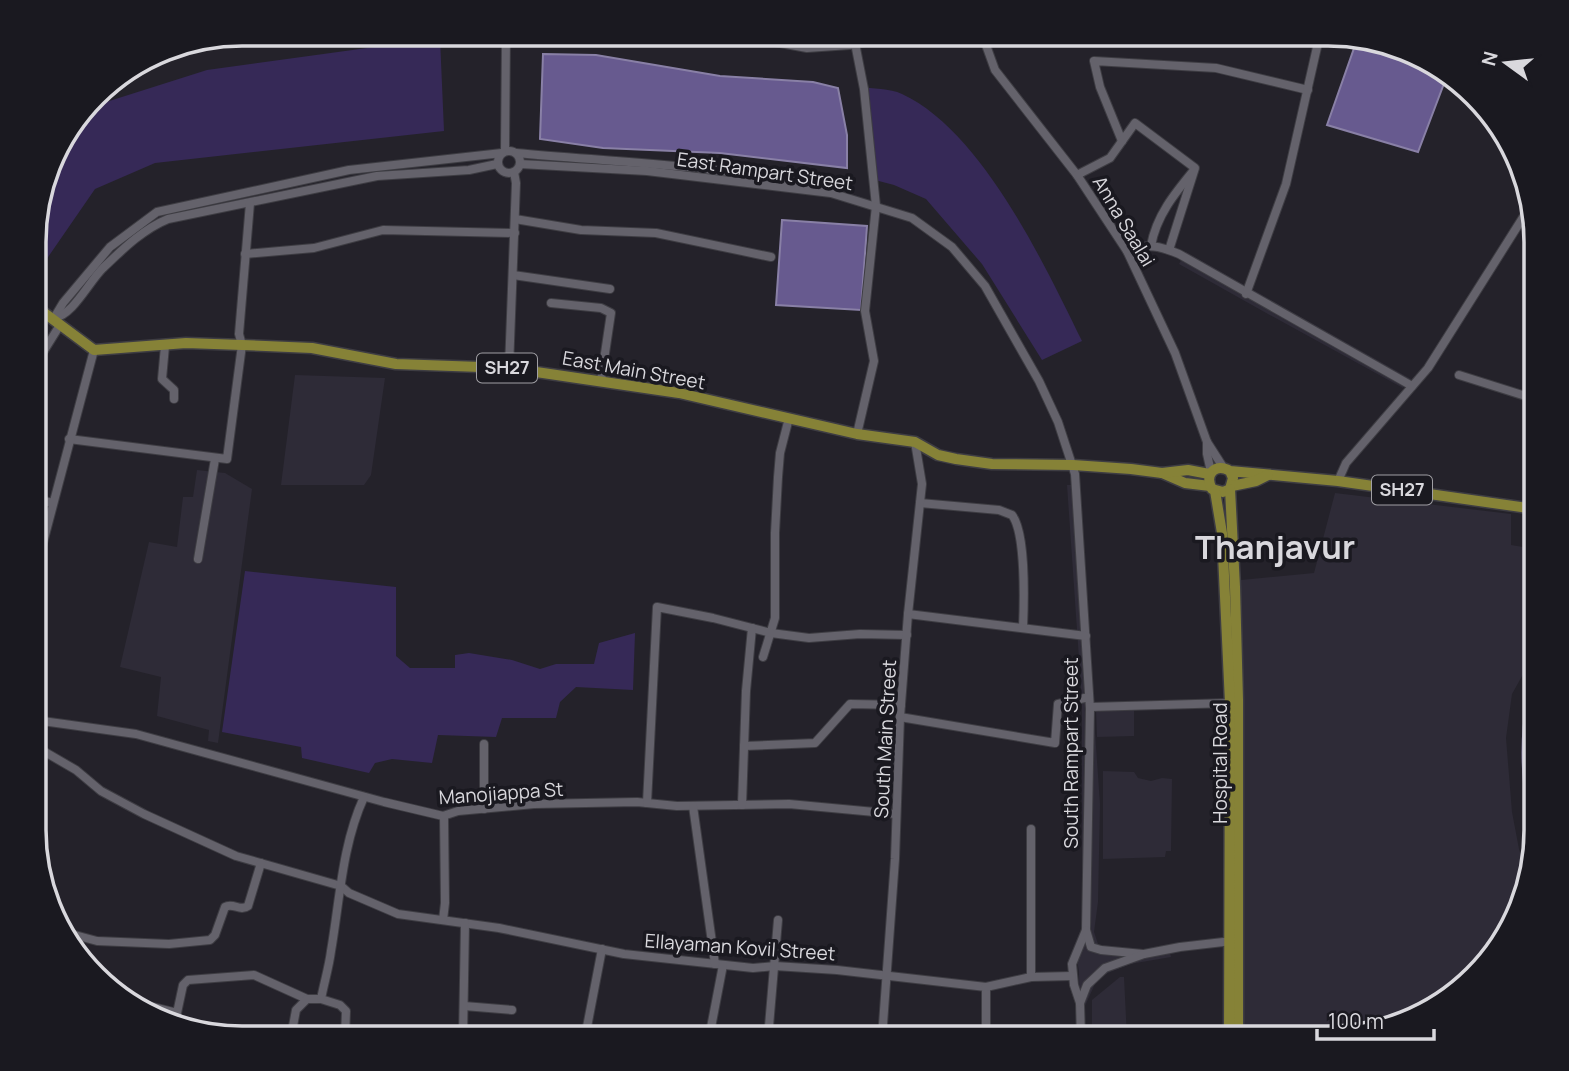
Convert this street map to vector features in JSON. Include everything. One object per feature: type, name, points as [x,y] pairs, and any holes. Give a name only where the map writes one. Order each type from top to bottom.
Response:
[{"type":"main road","points":[[46,314],[94,350]]},
{"type":"main road","name":"East Main Street","points":[[94,350],[186,343],[312,348],[396,364],[509,368],[678,393],[857,434],[915,442]]},
{"type":"main road","name":"SH27","points":[[915,442],[937,455],[992,464],[1073,465],[1162,473],[1185,483],[1211,481]]},
{"type":"main road","points":[[1226,469],[1211,481],[1223,492],[1231,487]]},
{"type":"main road","name":"SH27","points":[[1226,469],[1338,481],[1523,507]]},
{"type":"main road","name":"Hospital Road","points":[[1226,469],[1233,478],[1231,487],[1238,687],[1234,941],[1230,1026]]},
{"type":"main road","name":"SH27","points":[[1231,487],[1268,475]]},
{"type":"main road","name":"Hospital Road","points":[[1211,481],[1222,533],[1230,703],[1238,1026]]},
{"type":"street","points":[[57,322],[102,269],[157,223],[377,176],[469,170],[497,163],[503,152],[506,46]]},
{"type":"street","points":[[795,46],[837,46]]},
{"type":"street","points":[[856,46],[864,89],[876,206],[864,311],[874,361],[857,434]]},
{"type":"street","name":"Anna Saalai","points":[[986,46],[995,70],[1077,175],[1127,251],[1175,353],[1207,442],[1226,469]]},
{"type":"street","points":[[1247,294],[1286,184],[1317,46]]},
{"type":"street","points":[[1122,141],[1100,87],[1094,61],[1216,68],[1308,90]]},
{"type":"street","points":[[1077,175],[1110,158],[1135,123],[1195,169]]},
{"type":"street","points":[[46,344],[63,303],[110,247],[157,212],[349,170],[503,152],[753,176],[805,185],[831,193]]},
{"type":"street","points":[[509,368],[515,233],[514,172],[520,164],[516,153]]},
{"type":"street","points":[[497,163],[503,172],[514,172]]},
{"type":"street","name":"East Rampart Street","points":[[520,164],[647,171],[831,193],[912,218],[952,247],[985,286],[1039,382],[1058,422],[1073,465]]},
{"type":"street","points":[[1151,246],[1153,233],[1168,202],[1195,169]]},
{"type":"street","points":[[1169,250],[1195,169]]},
{"type":"street","points":[[69,439],[227,459],[242,345],[239,334],[250,203]]},
{"type":"street","points":[[515,219],[580,230],[656,233],[771,257]]},
{"type":"street","points":[[1338,481],[1346,463],[1428,368],[1522,219]]},
{"type":"street","points":[[246,254],[314,248],[383,230],[515,233]]},
{"type":"street","points":[[1127,251],[1140,246],[1169,250],[1412,386]]},
{"type":"street","points":[[513,275],[610,289]]},
{"type":"street","points":[[551,303],[601,308],[611,313],[601,380]]},
{"type":"street","points":[[165,346],[162,379],[174,390],[174,399]]},
{"type":"street","points":[[46,528],[94,350]]},
{"type":"street","points":[[1459,375],[1523,395]]},
{"type":"street","points":[[763,657],[775,618],[778,477],[780,453],[789,418]]},
{"type":"street","name":"South Main Street","points":[[883,1026],[906,635],[922,484],[915,442]]},
{"type":"street","name":"Anna Saalai","points":[[1207,442],[1211,481]]},
{"type":"street","points":[[198,559],[215,458]]},
{"type":"street","name":"South Rampart Street","points":[[1073,465],[1089,702],[1086,930],[1072,964],[1072,976],[1080,1003],[1081,1026]]},
{"type":"street","points":[[46,502],[52,503]]},
{"type":"street","points":[[920,503],[999,510],[1016,519],[1024,578],[1023,628]]},
{"type":"street","points":[[647,803],[657,607],[771,633],[808,638],[860,634],[906,635]]},
{"type":"street","points":[[908,614],[1086,636]]},
{"type":"street","points":[[742,805],[752,628]]},
{"type":"street","points":[[901,717],[1055,743],[1058,704],[1230,703]]},
{"type":"street","points":[[744,746],[815,743],[850,704],[901,705]]},
{"type":"street","name":"Manojiappa St","points":[[46,722],[136,734],[364,797],[444,816],[458,811],[534,804],[647,803],[693,806],[789,804],[896,814]]},
{"type":"street","points":[[484,744],[484,809]]},
{"type":"street","name":"Ellayaman Kovil Street","points":[[46,753],[76,770],[101,791],[144,814],[236,856],[336,885],[398,914],[466,923],[602,949],[753,968],[775,967],[888,975],[986,986],[1031,977],[1072,976]]},
{"type":"street","points":[[321,999],[331,954],[336,885],[364,797]]},
{"type":"street","points":[[693,806],[719,964],[711,1025]]},
{"type":"street","points":[[444,816],[446,920]]},
{"type":"street","points":[[1031,829],[1031,977]]},
{"type":"street","points":[[78,936],[97,941],[169,944],[210,940],[215,935],[225,908],[232,905],[242,908],[248,906],[261,863]]},
{"type":"street","points":[[769,1025],[778,920]]},
{"type":"street","points":[[463,1025],[466,923]]},
{"type":"street","points":[[1086,930],[1091,947],[1144,954]]},
{"type":"street","points":[[1080,1003],[1087,985],[1105,968],[1144,954],[1234,941]]},
{"type":"street","points":[[587,1025],[602,949]]},
{"type":"street","points":[[169,1011],[177,1013],[183,985],[188,980],[254,975],[307,999],[321,999],[340,1005],[346,1011],[345,1025]]},
{"type":"street","points":[[986,986],[986,1026]]},
{"type":"street","points":[[293,1025],[296,1010],[307,999]]},
{"type":"street","points":[[464,1006],[512,1010]]},
{"type":"shaded area","points":[[382,46],[440,46],[444,131],[155,163],[95,189],[46,260],[47,216],[56,178],[72,143],[94,112],[103,103],[207,70]]},
{"type":"shaded area","points":[[1354,48],[1391,56],[1426,72],[1444,84],[1418,152],[1327,125]]},
{"type":"shaded area","points":[[543,54],[596,55],[720,76],[813,82],[838,88],[847,135],[847,168],[720,153],[603,148],[540,139]]},
{"type":"shaded area","points":[[860,87],[902,94],[931,112],[959,137],[1008,202],[1082,341],[1042,360],[982,264],[926,199],[875,180]]},
{"type":"shaded area","points":[[782,220],[867,226],[861,310],[776,305]]},
{"type":"shaded area","points":[[1186,252],[1411,379],[1403,388],[1179,264]]},
{"type":"shaded area","points":[[295,375],[385,378],[371,475],[364,485],[281,485]]},
{"type":"shaded area","points":[[197,470],[225,473],[252,489],[218,743],[208,741],[209,730],[157,716],[161,677],[120,667],[149,542],[177,547],[183,497],[193,497]]},
{"type":"shaded area","points":[[1067,485],[1078,485],[1100,804],[1098,902],[1094,932],[1098,944],[1106,951],[1142,952],[1169,947],[1171,957],[1130,964],[1098,977],[1085,1006],[1085,1026],[1080,1026],[1079,971],[1076,955],[1082,932],[1082,702]]},
{"type":"shaded area","points":[[1335,493],[1511,514],[1511,545],[1523,547],[1523,674],[1512,694],[1506,738],[1512,812],[1521,856],[1520,868],[1503,916],[1483,949],[1447,985],[1426,999],[1391,1015],[1353,1024],[1242,1026],[1241,580],[1314,573]]},
{"type":"shaded area","points":[[245,571],[396,587],[396,656],[410,668],[455,668],[455,655],[469,653],[512,660],[540,669],[556,664],[594,664],[599,643],[635,633],[633,690],[576,687],[560,702],[556,718],[502,718],[496,737],[438,735],[432,763],[392,759],[375,763],[369,773],[302,758],[301,747],[222,732]]},
{"type":"shaded area","points":[[1096,709],[1134,709],[1134,736],[1097,737]]},
{"type":"shaded area","points":[[1103,771],[1134,772],[1138,778],[1151,781],[1172,779],[1171,851],[1166,851],[1165,857],[1103,859]]},
{"type":"shaded area","points":[[1120,977],[1124,977],[1126,1026],[1092,1026],[1092,1000]]},
{"type":"district","name":"Thanjavur","points":[[1275,547]]}]
